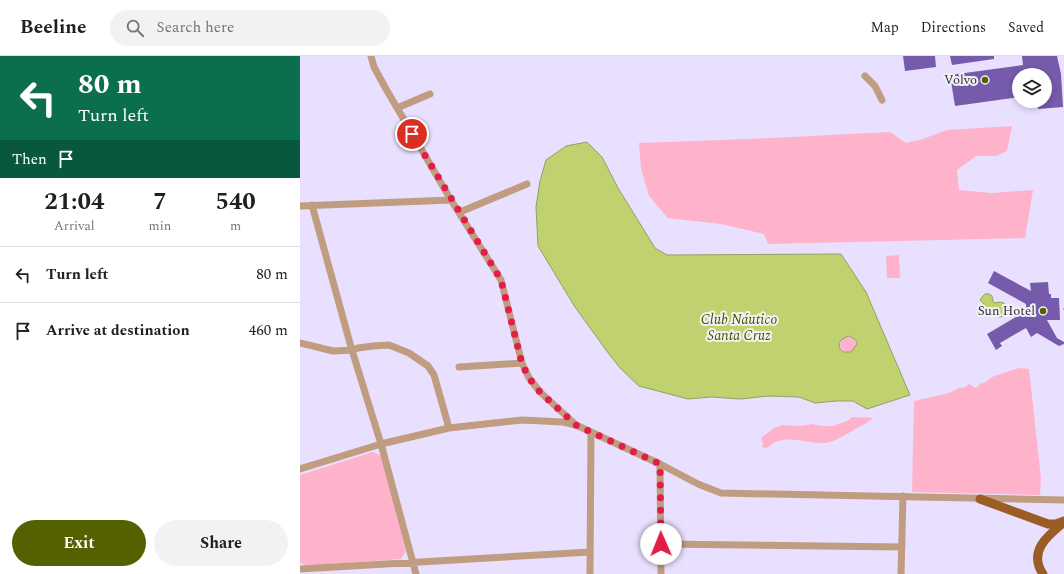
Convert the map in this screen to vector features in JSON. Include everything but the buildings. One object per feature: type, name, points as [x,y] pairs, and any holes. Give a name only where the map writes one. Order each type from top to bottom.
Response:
[{"type":"main road","points":[[980,499],[1048,524],[1064,522]]},
{"type":"main road","points":[[1043,574],[1038,564],[1039,550],[1046,538],[1064,522]]},
{"type":"main road","points":[[1050,574],[1044,560],[1045,551],[1051,539],[1064,529]]},
{"type":"street","points":[[371,56],[374,67],[397,108],[451,200],[460,212],[501,280],[522,364],[529,378],[540,392],[576,425]]},
{"type":"street","points":[[865,76],[874,86],[882,100]]},
{"type":"street","points":[[397,108],[430,94]]},
{"type":"street","points":[[460,212],[527,184]]},
{"type":"street","points":[[300,206],[451,200]]},
{"type":"street","points":[[312,205],[381,444],[416,574]]},
{"type":"street","points":[[300,343],[333,351],[389,345],[409,353],[428,366],[434,375],[439,388],[449,428]]},
{"type":"street","points":[[459,367],[522,364]]},
{"type":"street","points":[[300,469],[381,444],[449,428],[522,420],[563,422],[576,425],[660,464],[698,484],[721,493],[1064,500]]},
{"type":"street","points":[[590,574],[591,432]]},
{"type":"street","points":[[660,464],[661,574]]},
{"type":"street","points":[[901,574],[904,496]]},
{"type":"street","points":[[661,544],[902,547]]},
{"type":"street","points":[[300,570],[590,552]]},
{"type":"path","points":[[1059,309],[1064,309]]},
{"type":"shaded area","points":[[1012,126],[1007,151],[996,156],[976,156],[957,170],[959,190],[992,193],[1033,190],[1025,238],[768,244],[764,234],[721,224],[668,218],[649,196],[641,168],[639,143],[890,132],[906,143],[923,139],[947,130]]},
{"type":"shaded area","points":[[899,255],[900,278],[887,278],[886,256]]},
{"type":"shaded area","points":[[848,337],[854,339],[856,345],[854,351],[848,353],[842,351],[840,345],[842,339]]},
{"type":"shaded area","points":[[1019,368],[1029,369],[1041,478],[1040,495],[912,492],[914,401],[949,393],[969,384],[976,388],[992,377]]},
{"type":"shaded area","points":[[852,417],[873,418],[842,437],[828,442],[817,443],[788,440],[774,443],[767,448],[762,447],[763,444],[761,438],[774,428],[783,425],[802,426],[812,424],[833,426],[849,420]]},
{"type":"shaded area","points":[[373,452],[382,456],[406,551],[401,559],[306,566],[300,562],[300,475]]},
{"type":"water","name":"Club Náutico Santa Cruz","points":[[587,142],[602,157],[618,188],[655,248],[667,255],[841,254],[866,292],[910,395],[867,409],[853,401],[815,403],[799,397],[768,396],[741,399],[711,397],[688,399],[639,386],[620,368],[606,350],[575,307],[538,246],[536,207],[540,181],[546,160],[566,146]],"holes":[[[849,336],[855,340],[857,344],[851,352],[843,352],[840,349],[839,343],[842,339]]]},
{"type":"water","points":[[985,294],[992,296],[995,303],[1004,303],[1008,312],[1007,315],[1000,317],[995,316],[992,310],[984,309],[984,304],[980,300]]},
{"type":"place","name":"Volvo","points":[[985,80]]},
{"type":"place","name":"Sun Hotel","points":[[1043,311]]},
{"type":"route","points":[[412,134],[501,280],[522,364],[529,378],[540,392],[576,425],[660,464],[661,544]]}]
